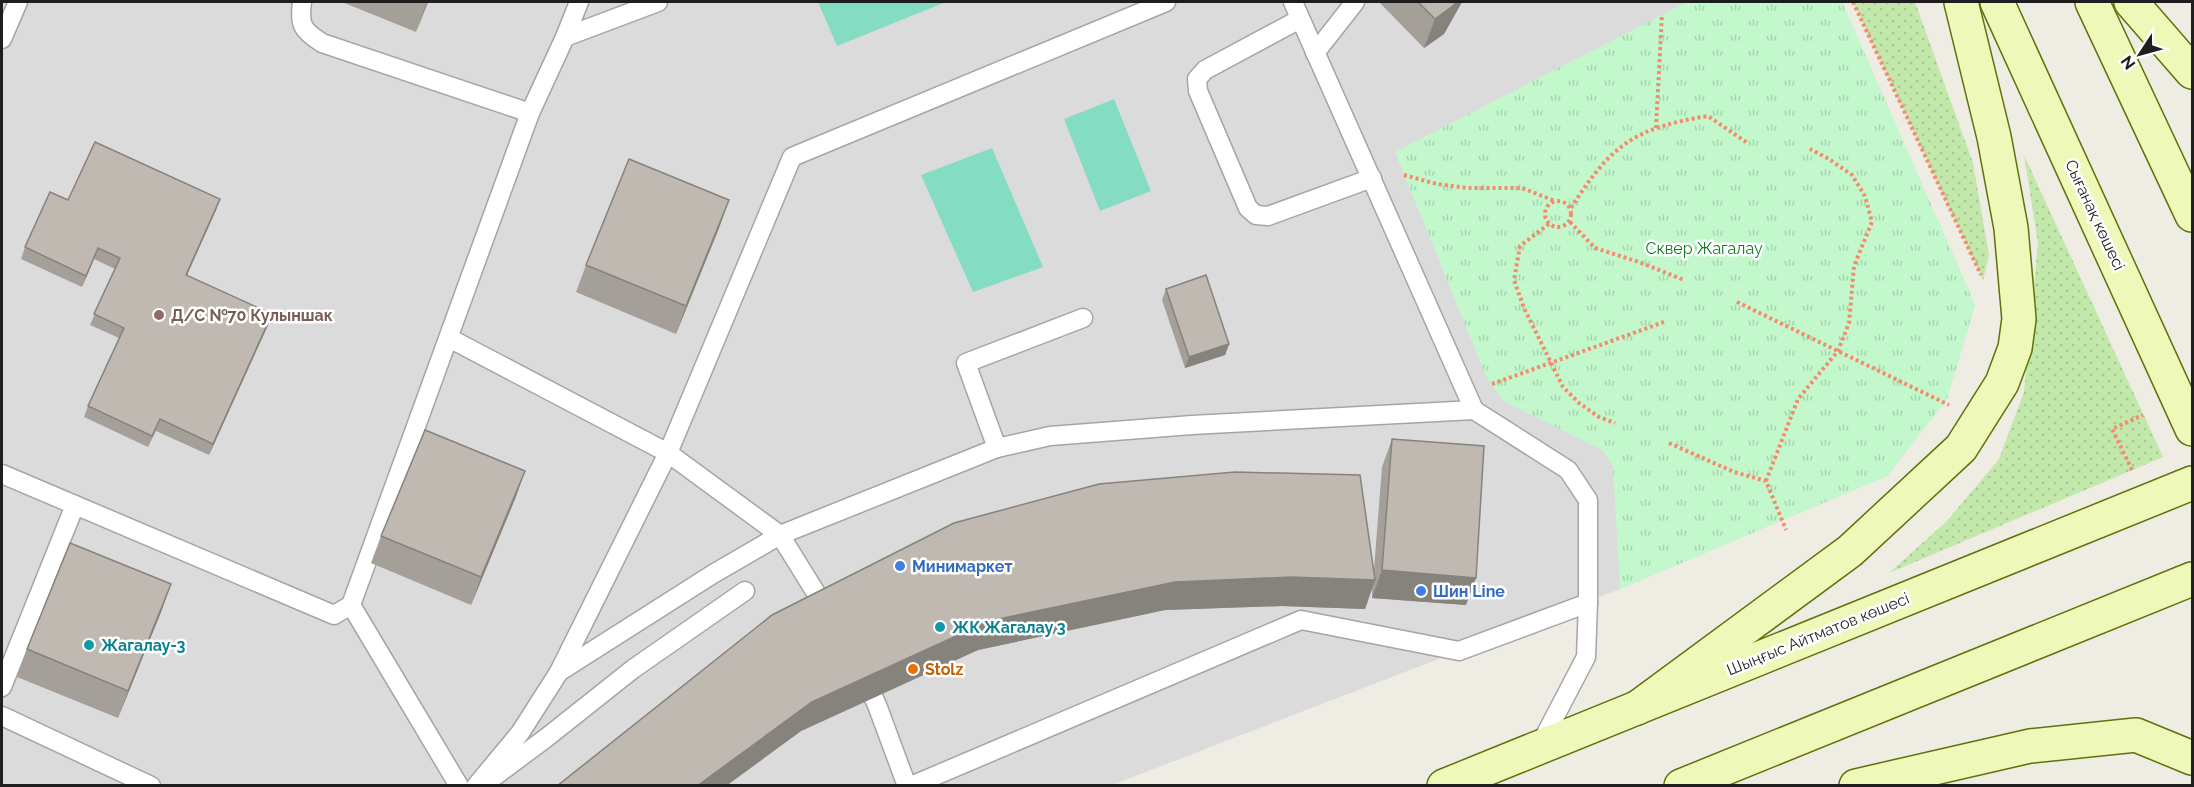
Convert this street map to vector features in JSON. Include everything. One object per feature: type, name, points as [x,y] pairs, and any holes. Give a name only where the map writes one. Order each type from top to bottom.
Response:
[{"type":"main road","points":[[1637,708],[1850,551],[1961,448],[2002,383],[2015,348],[2019,319],[2011,228],[1994,137],[1961,2]]},
{"type":"main road","name":"Сығанақ көшесі","points":[[1997,2],[2193,429]]},
{"type":"main road","points":[[2092,2],[2193,216]]},
{"type":"main road","points":[[2131,2],[2193,72]]},
{"type":"main road","name":"Шыңғыс Айтматов көшесі","points":[[1444,786],[2193,483]]},
{"type":"main road","points":[[1680,786],[2193,579]]},
{"type":"main road","points":[[1856,786],[2030,746],[2136,735],[2193,758]]},
{"type":"lane","points":[[2,39],[18,2]]},
{"type":"lane","points":[[302,2],[300,22],[305,30],[322,43],[530,113]]},
{"type":"lane","points":[[2,474],[333,615],[351,605],[530,113],[566,37],[579,2]]},
{"type":"lane","points":[[566,37],[658,2]]},
{"type":"lane","points":[[476,786],[520,733],[559,672],[668,453],[792,157],[1166,2]]},
{"type":"lane","points":[[1293,2],[1474,410],[1568,470],[1588,500],[1586,657],[1539,747]]},
{"type":"lane","points":[[1315,53],[1355,2]]},
{"type":"lane","points":[[1300,19],[1205,70],[1197,79],[1198,92],[1248,208],[1257,215],[1268,216],[1372,178]]},
{"type":"lane","points":[[997,448],[966,363],[1083,318]]},
{"type":"lane","points":[[448,338],[668,453],[780,535],[840,631]]},
{"type":"lane","points":[[559,672],[713,574],[780,535],[997,448],[1050,436],[1192,425],[1474,410]]},
{"type":"lane","points":[[2,687],[75,505]]},
{"type":"lane","points":[[482,786],[633,669],[745,591]]},
{"type":"lane","points":[[857,662],[877,705],[909,786],[1301,620],[1459,651],[1588,603]]},
{"type":"lane","points":[[351,605],[459,786]]},
{"type":"lane","points":[[2,716],[151,786]]},
{"type":"path","points":[[1853,2],[1983,280]]},
{"type":"path","points":[[1656,128],[1662,14]]},
{"type":"path","points":[[1571,208],[1591,176],[1611,155],[1635,136],[1675,121],[1708,116],[1749,144]]},
{"type":"path","points":[[1786,530],[1766,481],[1798,399],[1838,351],[1849,323],[1854,267],[1872,222],[1865,196],[1852,175],[1810,149]]},
{"type":"path","points":[[1404,175],[1437,184],[1468,188],[1522,188],[1554,201],[1567,203],[1572,215],[1570,222],[1564,227],[1556,228],[1545,218],[1545,210],[1554,201]]},
{"type":"path","points":[[1570,222],[1595,248],[1684,280]]},
{"type":"path","points":[[1549,224],[1520,246],[1514,280],[1524,308],[1563,387],[1579,403],[1599,417],[1615,423]]},
{"type":"path","points":[[1737,302],[1954,408]]},
{"type":"path","points":[[1492,384],[1664,322]]},
{"type":"path","points":[[2132,470],[2112,429],[2143,415]]},
{"type":"path","points":[[1669,443],[1734,472],[1766,481]]},
{"type":"shaded area","points":[[2,2],[1842,2],[1975,305],[1947,399],[1887,476],[1620,589],[1112,785],[2,786]]},
{"type":"green space","points":[[818,2],[946,2],[837,46]]},
{"type":"green space","name":"Сквер Жагалау","points":[[1687,2],[1842,2],[1975,305],[1947,399],[1887,476],[1620,589],[1613,466],[1602,450],[1502,400],[1486,376],[1395,152]]},
{"type":"green space","points":[[1853,2],[1915,2],[1973,163],[1989,255],[1983,280]]},
{"type":"green space","points":[[1114,99],[1151,191],[1100,211],[1064,119]]},
{"type":"green space","points":[[992,148],[1043,267],[973,292],[921,175]]},
{"type":"green space","points":[[2024,155],[2163,457],[1889,573],[1947,521],[1999,459],[2024,392],[2038,243]]},
{"type":"building","points":[[1418,2],[1456,2],[1435,19]]},
{"type":"building","points":[[95,142],[220,199],[186,275],[272,314],[213,444],[160,419],[152,436],[88,406],[124,328],[94,314],[120,258],[98,248],[86,276],[25,247],[50,192],[68,200]]},
{"type":"building","points":[[629,159],[729,200],[686,306],[586,265]]},
{"type":"building","points":[[1206,275],[1229,344],[1189,357],[1166,289]]},
{"type":"building","points":[[425,430],[525,471],[481,577],[381,536]]},
{"type":"building","points":[[1392,439],[1484,446],[1476,578],[1382,570]]},
{"type":"building","name":"ЖК Жагалау 3","points":[[1235,472],[1360,475],[1375,580],[1292,577],[1175,582],[989,621],[812,702],[697,786],[557,786],[772,615],[954,523],[1099,484]]},
{"type":"building","name":"Жагалау-3","points":[[70,543],[171,584],[128,691],[27,649]]},
{"type":"place","name":"Д/С №70 Кулыншак","points":[[159,315]]},
{"type":"place","name":"Минимаркет","points":[[900,566]]},
{"type":"place","name":"Шин Line","points":[[1421,591]]},
{"type":"place","name":"ЖК Жагалау 3","points":[[940,627]]},
{"type":"place","name":"Жагалау-3","points":[[89,645]]},
{"type":"place","name":"Stolz","points":[[913,669]]}]
